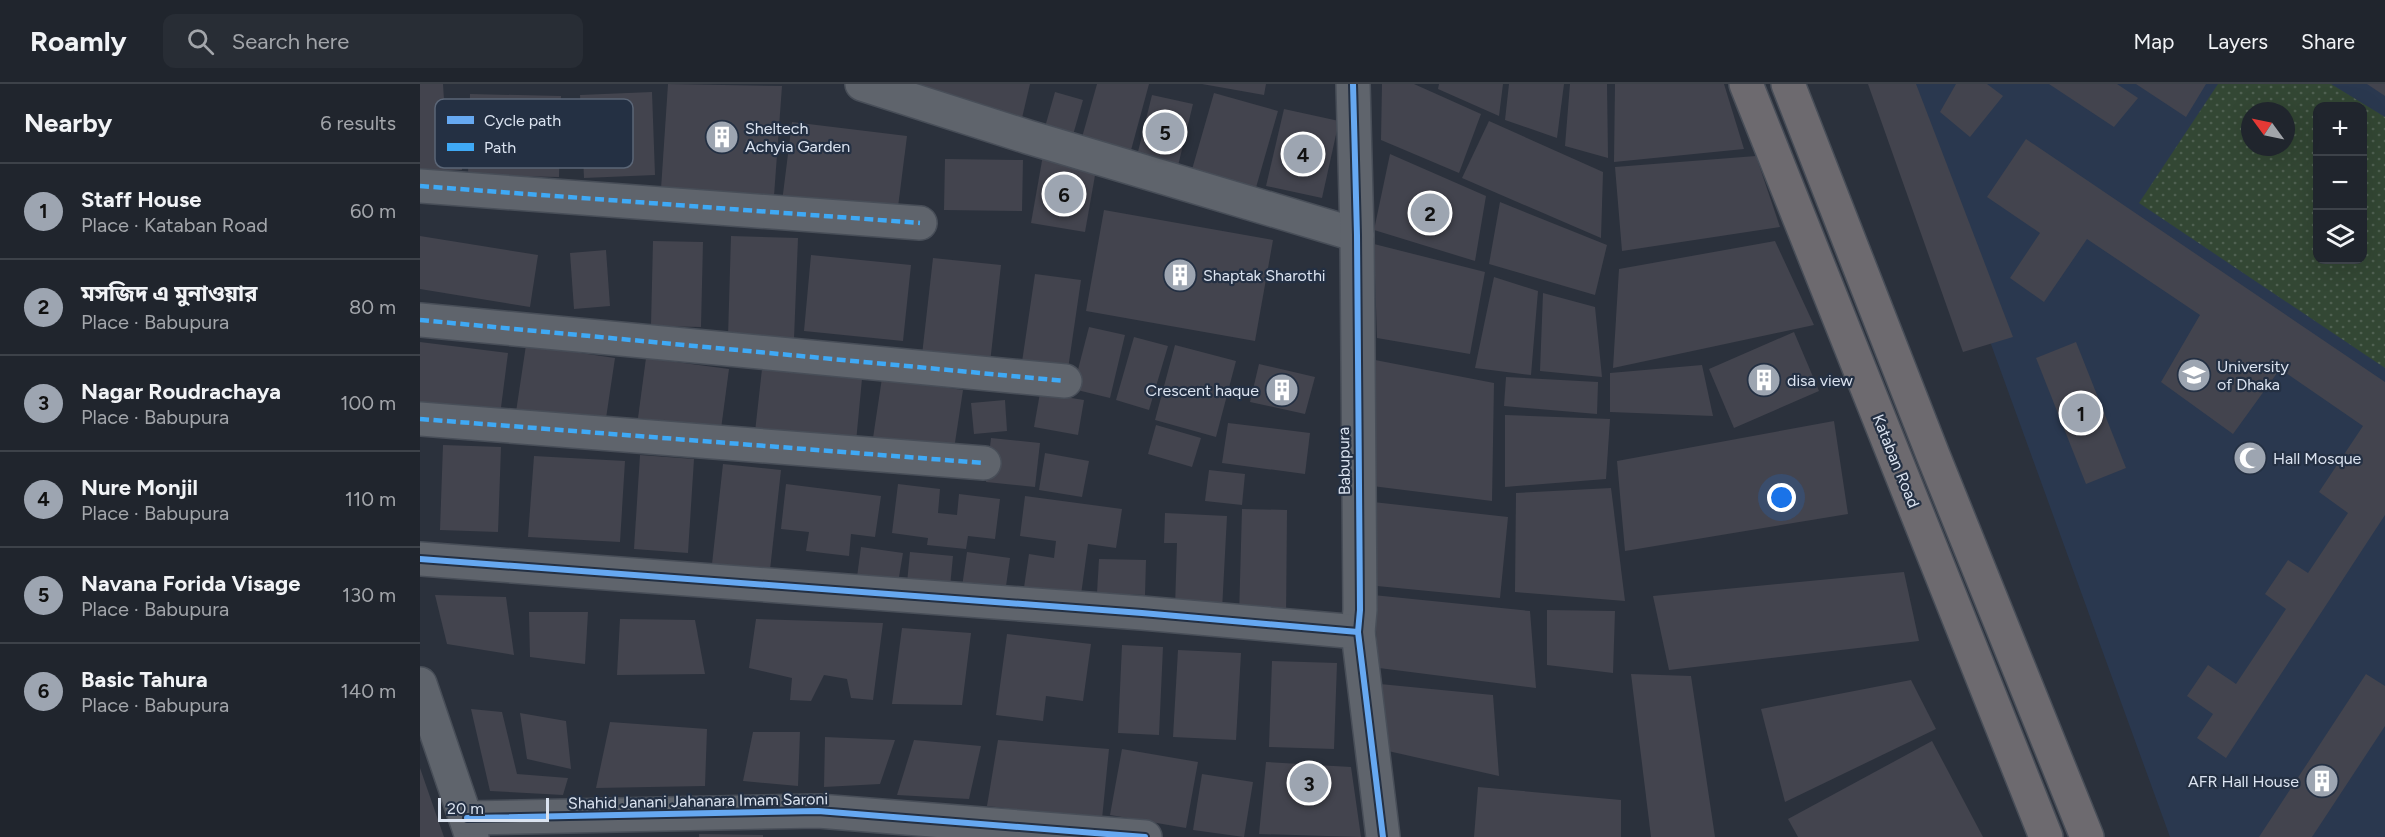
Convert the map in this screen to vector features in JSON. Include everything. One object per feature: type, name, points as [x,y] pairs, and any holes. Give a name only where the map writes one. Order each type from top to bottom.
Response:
[{"type":"main road","name":"Kataban Road","points":[[1746,84],[2045,835]]},
{"type":"main road","points":[[1788,84],[2082,827],[2045,835]]},
{"type":"street","points":[[862,84],[1357,235]]},
{"type":"street","name":"Babupura","points":[[1353,84],[1357,235],[1360,610],[1358,632],[1383,837]]},
{"type":"street","points":[[420,186],[920,223]]},
{"type":"street","points":[[420,320],[1065,381]]},
{"type":"street","points":[[420,419],[984,463]]},
{"type":"street","points":[[420,559],[1142,613],[1358,632]]},
{"type":"street","points":[[420,684],[427,731],[469,828]]},
{"type":"street","name":"Shahid Janani Jahanara Imam Saroni","points":[[469,828],[818,811],[1145,837]]},
{"type":"shaded area","name":"University of Dhaka","points":[[1894,84],[2385,84],[2385,837],[2170,837],[1943,212]]},
{"type":"green space","points":[[2218,84],[2331,84],[2360,102],[2313,102],[2313,264],[2367,264],[2367,106],[2385,117],[2385,368],[2139,203]]},
{"type":"building","points":[[420,84],[443,84],[444,99],[435,99],[435,168],[462,168],[462,170],[420,172]]},
{"type":"building","name":"Sheltech Achyia Garden","points":[[668,84],[782,86],[774,196],[661,189]]},
{"type":"building","points":[[909,84],[1030,84],[1022,118]]},
{"type":"building","points":[[1097,84],[1149,84],[1130,154],[1081,141]]},
{"type":"building","points":[[1202,84],[1266,84],[1264,95]]},
{"type":"building","points":[[1382,84],[1414,84],[1481,114],[1459,173],[1381,140]]},
{"type":"building","points":[[1439,84],[1503,84],[1499,116],[1438,89]]},
{"type":"building","points":[[1509,84],[1564,84],[1557,138],[1505,120]]},
{"type":"building","points":[[1570,84],[1607,84],[1608,158],[1565,146]]},
{"type":"building","points":[[1615,84],[1724,84],[1744,149],[1614,162]]},
{"type":"building","points":[[1868,84],[1916,84],[2013,337],[1963,352]]},
{"type":"building","points":[[1956,84],[1987,84],[2003,96],[1970,137],[1940,112]]},
{"type":"building","points":[[2049,84],[2117,84],[2138,98],[2114,127]]},
{"type":"building","points":[[2136,84],[2206,84],[2186,117]]},
{"type":"building","points":[[2367,84],[2385,84],[2385,96]]},
{"type":"building","points":[[652,92],[655,175],[584,178],[584,168],[633,168],[633,99],[580,99],[580,95]]},
{"type":"building","points":[[1055,92],[1083,100],[1073,135],[1045,127]]},
{"type":"building","points":[[1214,93],[1278,111],[1255,191],[1191,173]]},
{"type":"building","points":[[470,94],[561,96],[561,99],[470,99]]},
{"type":"building","points":[[1152,95],[1193,104],[1177,170],[1136,160]]},
{"type":"building","points":[[1284,109],[1339,121],[1322,198],[1266,186]]},
{"type":"building","points":[[1489,121],[1603,172],[1601,238],[1462,178]]},
{"type":"building","points":[[792,122],[907,136],[897,215],[782,202]]},
{"type":"building","points":[[2026,139],[2385,382],[2385,515],[2226,758],[2197,738],[2213,714],[2187,696],[2208,665],[2236,684],[2286,609],[2265,594],[2288,560],[2308,573],[2348,513],[2319,492],[2363,426],[2280,369],[2233,434],[2161,382],[2200,315],[2087,239],[2044,302],[2010,278],[2040,233],[1987,197]]},
{"type":"building","points":[[1390,154],[1486,196],[1475,261],[1374,230]]},
{"type":"building","points":[[1043,155],[1097,164],[1085,232],[1031,223]]},
{"type":"building","points":[[1756,156],[1780,227],[1622,251],[1615,167]]},
{"type":"building","points":[[945,159],[1023,160],[1022,211],[944,210]]},
{"type":"building","points":[[468,168],[559,168],[559,177],[468,175]]},
{"type":"building","points":[[1500,202],[1607,245],[1595,295],[1489,264]]},
{"type":"building","name":"Shaptak Sharothi","points":[[1104,210],[1273,240],[1255,341],[1086,311]]},
{"type":"building","points":[[420,236],[538,255],[530,307],[420,289]]},
{"type":"building","points":[[731,236],[798,238],[794,339],[728,337]]},
{"type":"building","points":[[653,241],[703,242],[701,327],[651,326]]},
{"type":"building","points":[[1775,241],[1814,325],[1613,368],[1619,269]]},
{"type":"building","points":[[1374,244],[1485,272],[1470,354],[1377,338]]},
{"type":"building","points":[[606,250],[610,306],[574,309],[570,253]]},
{"type":"building","points":[[811,255],[911,265],[903,341],[804,331]]},
{"type":"building","points":[[933,258],[1001,265],[990,363],[922,355]]},
{"type":"building","points":[[1035,274],[1081,280],[1068,369],[1022,362]]},
{"type":"building","points":[[1494,277],[1538,291],[1531,375],[1475,368]]},
{"type":"building","points":[[1543,293],[1595,307],[1602,377],[1540,371]]},
{"type":"building","points":[[1089,327],[1125,335],[1110,398],[1073,389]]},
{"type":"building","name":"disa view","points":[[1794,332],[1819,391],[1734,428],[1709,369]]},
{"type":"building","points":[[1134,337],[1168,346],[1149,410],[1116,400]]},
{"type":"building","points":[[420,342],[508,353],[499,423],[420,413]]},
{"type":"building","points":[[2076,342],[2126,468],[2086,484],[2036,358]]},
{"type":"building","points":[[526,345],[615,358],[605,425],[516,412]]},
{"type":"building","points":[[1175,345],[1236,361],[1216,437],[1155,420]]},
{"type":"building","points":[[646,358],[729,369],[721,429],[638,418]]},
{"type":"building","points":[[1375,360],[1494,383],[1492,501],[1372,486]]},
{"type":"building","name":"Crescent haque","points":[[1259,364],[1315,377],[1305,414],[1250,402]]},
{"type":"building","points":[[1702,365],[1713,416],[1610,412],[1610,373]]},
{"type":"building","points":[[762,369],[862,379],[856,442],[755,432]]},
{"type":"building","points":[[1506,377],[1598,382],[1597,414],[1504,406]]},
{"type":"building","points":[[882,378],[963,390],[954,449],[873,438]]},
{"type":"building","points":[[1040,393],[1084,400],[1078,435],[1034,427]]},
{"type":"building","points":[[1005,400],[1007,431],[974,434],[971,403]]},
{"type":"building","points":[[1505,415],[1610,419],[1606,479],[1505,487]]},
{"type":"building","points":[[1834,421],[1848,514],[1625,551],[1617,461]]},
{"type":"building","points":[[1228,423],[1310,433],[1305,474],[1222,463]]},
{"type":"building","points":[[1156,425],[1201,438],[1192,467],[1148,454]]},
{"type":"building","points":[[991,438],[1040,443],[1035,487],[986,482]]},
{"type":"building","points":[[443,445],[501,447],[498,532],[440,530]]},
{"type":"building","points":[[1045,453],[1089,461],[1082,497],[1039,490]]},
{"type":"building","points":[[640,455],[694,459],[688,553],[634,549]]},
{"type":"building","points":[[534,456],[625,461],[620,542],[528,537]]},
{"type":"building","points":[[723,464],[781,470],[770,570],[712,564]]},
{"type":"building","points":[[1209,470],[1245,474],[1242,505],[1205,501]]},
{"type":"building","points":[[786,484],[881,496],[875,537],[851,534],[849,556],[806,551],[809,532],[781,529]]},
{"type":"building","points":[[898,484],[940,489],[938,513],[957,515],[959,494],[1000,499],[995,539],[968,536],[966,549],[927,545],[928,538],[892,533]]},
{"type":"building","points":[[1611,488],[1625,601],[1515,592],[1516,493]]},
{"type":"building","points":[[1025,496],[1122,509],[1116,548],[1088,544],[1080,602],[1023,594],[1029,554],[1054,558],[1056,541],[1020,536]]},
{"type":"building","points":[[1373,502],[1508,517],[1500,598],[1377,586]]},
{"type":"building","points":[[1242,509],[1287,510],[1286,620],[1239,617]]},
{"type":"building","points":[[1165,513],[1227,516],[1222,610],[1175,608],[1177,543],[1164,543]]},
{"type":"building","points":[[861,547],[903,553],[898,583],[857,577]]},
{"type":"building","points":[[910,552],[953,556],[950,587],[907,583]]},
{"type":"building","points":[[967,552],[1010,558],[1005,593],[962,587]]},
{"type":"building","points":[[1099,559],[1146,560],[1145,595],[1097,593]]},
{"type":"building","points":[[1904,572],[1919,641],[1669,670],[1653,596]]},
{"type":"building","points":[[435,595],[506,597],[514,655],[447,644]]},
{"type":"building","points":[[1373,595],[1530,611],[1536,688],[1379,668]]},
{"type":"building","points":[[1547,610],[1615,611],[1613,673],[1547,665]]},
{"type":"building","points":[[529,612],[588,612],[585,664],[530,657]]},
{"type":"building","points":[[620,619],[695,620],[705,674],[617,675]]},
{"type":"building","points":[[756,619],[883,623],[873,700],[851,698],[847,679],[824,675],[811,701],[790,700],[792,678],[749,668]]},
{"type":"building","points":[[902,628],[971,633],[962,705],[892,704]]},
{"type":"building","points":[[1007,634],[1091,644],[1083,701],[1046,696],[1043,721],[996,715]]},
{"type":"building","points":[[1122,645],[1163,647],[1159,735],[1118,733]]},
{"type":"building","points":[[1178,650],[1241,653],[1236,740],[1173,737]]},
{"type":"building","points":[[1272,661],[1337,663],[1334,749],[1269,747]]},
{"type":"building","points":[[1631,674],[1691,676],[1715,837],[1651,837]]},
{"type":"building","name":"AFR Hall House","points":[[2366,674],[2385,686],[2385,726],[2312,837],[2259,837]]},
{"type":"building","points":[[1911,680],[1936,729],[1785,802],[1761,709]]},
{"type":"building","points":[[1380,684],[1493,695],[1499,776],[1388,751]]},
{"type":"building","points":[[471,709],[502,712],[517,774],[568,778],[563,795],[490,791]]},
{"type":"building","points":[[520,713],[566,721],[571,769],[527,759]]},
{"type":"building","points":[[610,722],[707,729],[705,786],[596,788]]},
{"type":"building","points":[[753,732],[800,732],[798,786],[743,781]]},
{"type":"building","points":[[825,737],[895,740],[880,784],[824,787]]},
{"type":"building","points":[[914,740],[981,746],[969,799],[897,795]]},
{"type":"building","points":[[998,740],[1109,749],[1102,819],[987,806]]},
{"type":"building","points":[[1932,741],[1983,837],[1798,837],[1788,819]]},
{"type":"building","points":[[1122,749],[1198,762],[1186,828],[1110,815]]},
{"type":"building","points":[[1266,762],[1351,767],[1361,837],[1259,834]]},
{"type":"building","points":[[420,768],[444,837],[420,837]]},
{"type":"building","points":[[1202,774],[1253,782],[1244,837],[1193,830]]},
{"type":"building","points":[[1478,787],[1621,800],[1621,837],[1474,837]]},
{"type":"building","points":[[699,834],[763,835],[763,837],[699,837]]},
{"type":"marked path","points":[[420,186],[920,223]]},
{"type":"marked path","points":[[420,320],[1065,381]]},
{"type":"marked path","points":[[420,419],[984,463]]},
{"type":"cycle path","points":[[1353,84],[1357,235],[1360,610],[1358,632],[1383,837]]},
{"type":"cycle path","points":[[420,559],[1142,613],[1358,632]]},
{"type":"cycle path","points":[[467,818],[818,811],[1145,837]]},
{"type":"place","name":"Navana Forida Visage","points":[[1165,132]]},
{"type":"place","name":"Sheltech Achyia Garden","points":[[722,137]]},
{"type":"place","name":"Nure Monjil","points":[[1303,154]]},
{"type":"place","name":"Basic Tahura","points":[[1064,194]]},
{"type":"place","name":"মসজিদ এ মুনাওয়ার","points":[[1430,213]]},
{"type":"place","name":"Shaptak Sharothi","points":[[1180,275]]},
{"type":"place","name":"University of Dhaka","points":[[2194,375]]},
{"type":"place","name":"disa view","points":[[1764,380]]},
{"type":"place","name":"Crescent haque","points":[[1282,390]]},
{"type":"place","name":"Staff House","points":[[2081,413]]},
{"type":"place","name":"Hall Mosque","points":[[2250,458]]},
{"type":"place","name":"AFR Hall House","points":[[2322,781]]},
{"type":"place","name":"Nagar Roudrachaya","points":[[1309,783]]}]
